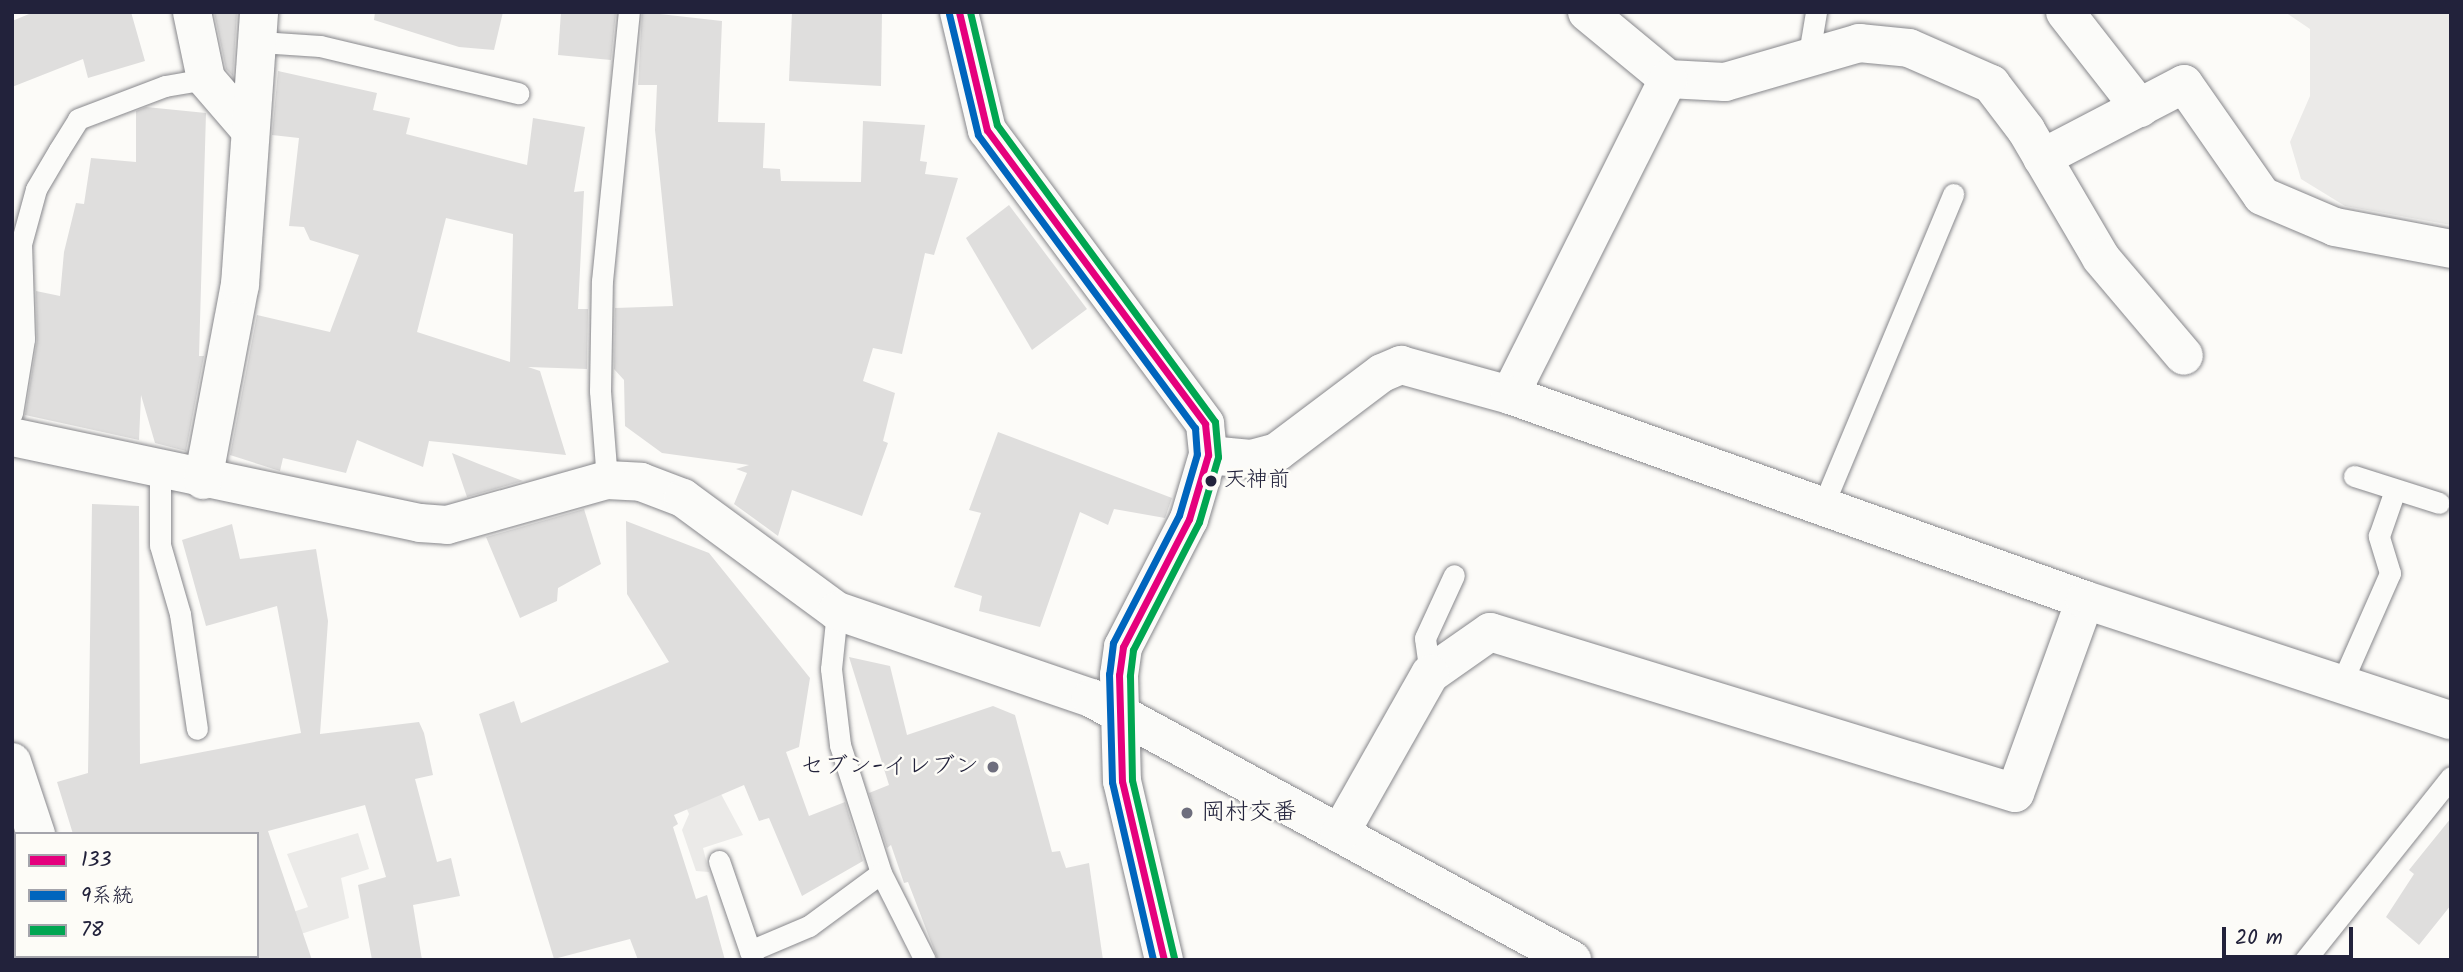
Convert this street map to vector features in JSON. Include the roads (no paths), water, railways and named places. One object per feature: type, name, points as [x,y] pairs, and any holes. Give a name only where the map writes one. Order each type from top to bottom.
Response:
[{"type":"street","points":[[192,12],[206,79],[250,130]]},
{"type":"street","points":[[959,12],[986,130],[1205,424],[1208,455],[1189,519],[1124,647],[1120,713],[1122,781],[1164,960]]},
{"type":"street","points":[[1587,12],[1668,79],[1725,82],[1859,43],[1909,48],[1954,63],[1991,84],[2042,158],[2101,258],[2184,356]]},
{"type":"street","points":[[2065,12],[2140,108]]},
{"type":"street","points":[[203,480],[240,285],[260,27]]},
{"type":"street","points":[[1510,395],[1668,79]]},
{"type":"street","points":[[2042,158],[2184,84],[2262,196],[2334,227],[2451,249]]},
{"type":"street","points":[[1208,455],[1251,459],[1277,452],[1382,373],[1401,365],[1510,395],[1824,503],[2085,600],[2342,682],[2451,720]]},
{"type":"street","points":[[12,437],[203,480],[447,525],[607,480],[641,482],[683,498],[837,611],[1091,698],[1572,960]]},
{"type":"street","points":[[1340,833],[1430,674],[1490,632],[2015,793],[2085,600]]},
{"type":"street","points":[[13,770],[35,832]]},
{"type":"lane","points":[[607,480],[600,391],[602,281],[629,12]]},
{"type":"lane","points":[[1808,60],[1816,12]]},
{"type":"lane","points":[[260,27],[320,46],[518,93]]},
{"type":"lane","points":[[12,413],[24,339],[21,244],[36,190],[59,150],[78,119],[165,86],[206,79]]},
{"type":"lane","points":[[1824,503],[1953,194]]},
{"type":"lane","points":[[160,470],[160,545],[180,614],[197,729]]},
{"type":"lane","points":[[2354,476],[2440,503]]},
{"type":"lane","points":[[2342,682],[2390,573],[2379,536],[2395,490]]},
{"type":"lane","points":[[1430,674],[1425,638],[1454,575]]},
{"type":"lane","points":[[837,611],[831,669],[840,745],[881,873],[925,960]]},
{"type":"lane","points":[[2305,960],[2451,776]]},
{"type":"lane","points":[[719,861],[752,955],[809,926],[881,873]]},
{"type":"place","name":"天神前","points":[[1211,481]]},
{"type":"place","name":"セブン-イレブン","points":[[993,767]]},
{"type":"place","name":"岡村交番","points":[[1187,813]]}]
